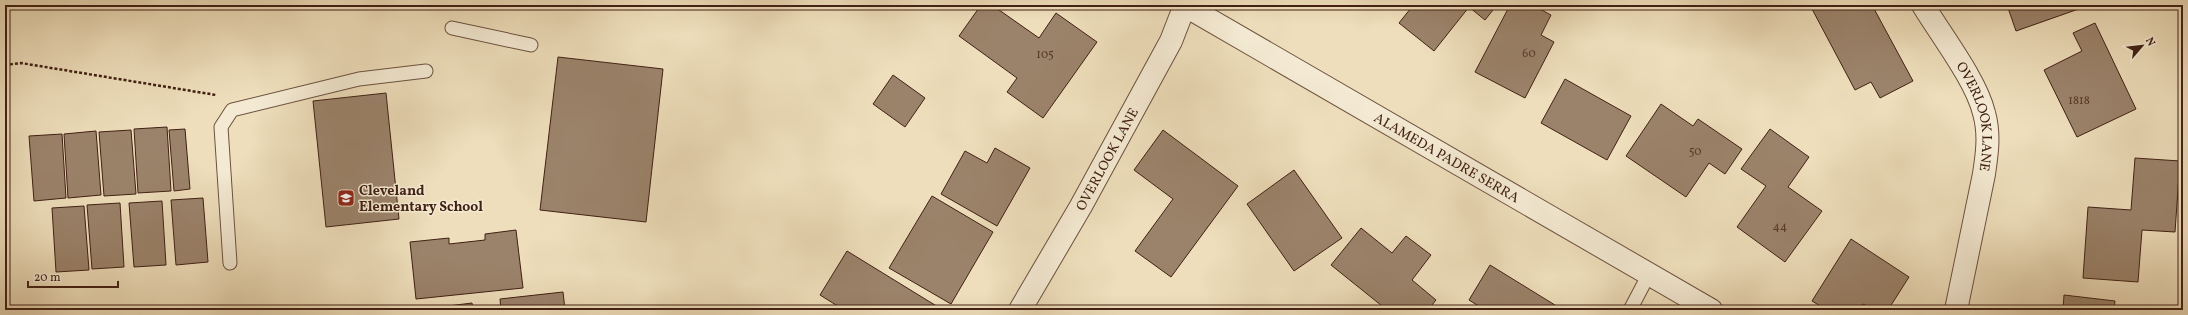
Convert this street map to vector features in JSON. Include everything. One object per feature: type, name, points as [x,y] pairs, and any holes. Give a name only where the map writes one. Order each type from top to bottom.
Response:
[{"type":"street","name":"OVERLOOK LANE","points":[[1020,310],[1084,199],[1171,41],[1185,5]]},
{"type":"street","name":"ALAMEDA PADRE SERRA","points":[[1185,5],[1711,310]]},
{"type":"street","name":"OVERLOOK LANE","points":[[1923,5],[1978,94],[1987,129],[1988,151],[1956,310]]},
{"type":"lane","points":[[452,28],[531,45]]},
{"type":"lane","points":[[230,263],[221,126],[232,110],[359,79],[426,71]]},
{"type":"lane","points":[[1630,310],[1649,274]]},
{"type":"path","points":[[5,65],[21,63],[226,97],[232,110]]},
{"type":"building","points":[[981,5],[992,5],[1039,38],[1056,13],[1097,42],[1043,118],[1007,92],[1017,78],[959,36]]},
{"type":"building","points":[[1407,5],[1497,5],[1485,20],[1469,7],[1434,51],[1399,23],[1411,8]]},
{"type":"building","points":[[1510,5],[1532,5],[1551,15],[1541,35],[1554,42],[1525,98],[1475,72]]},
{"type":"building","points":[[1820,5],[1872,5],[1913,81],[1880,98],[1871,82],[1855,90],[1812,9]]},
{"type":"building","points":[[2007,5],[2090,5],[2016,31]]},
{"type":"building","points":[[2095,23],[2136,109],[2077,137],[2044,70],[2082,51],[2073,33]]},
{"type":"building","points":[[558,57],[663,69],[646,222],[540,210]]},
{"type":"building","points":[[893,75],[925,98],[905,127],[873,104]]},
{"type":"building","points":[[1565,79],[1631,116],[1607,160],[1541,123]]},
{"type":"building","points":[[386,93],[399,219],[326,227],[313,101]]},
{"type":"building","points":[[1661,104],[1693,126],[1698,119],[1742,149],[1725,174],[1709,163],[1686,197],[1626,156]]},
{"type":"building","points":[[167,127],[171,191],[138,193],[134,129]]},
{"type":"building","points":[[185,129],[190,189],[174,191],[169,130]]},
{"type":"building","points":[[1770,129],[1809,157],[1788,187],[1822,211],[1785,262],[1737,227],[1766,186],[1741,169]]},
{"type":"building","points":[[131,130],[136,194],[104,196],[99,132]]},
{"type":"building","points":[[1163,130],[1238,186],[1171,277],[1135,251],[1173,199],[1134,170]]},
{"type":"building","points":[[96,131],[101,195],[68,198],[64,134]]},
{"type":"building","points":[[62,134],[66,198],[34,201],[29,136]]},
{"type":"building","points":[[995,148],[1030,168],[997,226],[941,194],[965,151],[987,163]]},
{"type":"building","points":[[2135,158],[2180,161],[2175,232],[2142,230],[2138,282],[2083,278],[2088,207],[2131,210]]},
{"type":"building","points":[[1294,170],[1342,238],[1294,271],[1247,204]]},
{"type":"building","points":[[932,196],[993,232],[951,304],[889,268]]},
{"type":"building","points":[[203,198],[208,262],[176,265],[171,200]]},
{"type":"building","points":[[162,201],[166,265],[134,267],[129,203]]},
{"type":"building","points":[[120,203],[124,267],[92,269],[87,205]]},
{"type":"building","points":[[84,206],[89,270],[56,272],[52,208]]},
{"type":"building","points":[[1361,228],[1392,253],[1406,236],[1431,255],[1412,280],[1436,300],[1428,310],[1387,310],[1331,265]]},
{"type":"building","points":[[516,230],[523,288],[416,299],[410,242],[449,238],[449,244],[485,240],[485,234]]},
{"type":"building","points":[[1851,239],[1909,277],[1888,310],[1874,310],[1863,304],[1860,310],[1827,310],[1812,301]]},
{"type":"building","points":[[847,251],[943,310],[844,310],[820,295]]},
{"type":"building","points":[[1490,265],[1563,310],[1485,310],[1469,300]]},
{"type":"building","points":[[563,292],[565,310],[501,310],[500,299]]},
{"type":"building","points":[[2064,295],[2115,301],[2114,310],[2063,310]]},
{"type":"building","points":[[472,303],[473,310],[416,310]]},
{"type":"place","name":"Cleveland Elementary School","points":[[346,198]]}]
